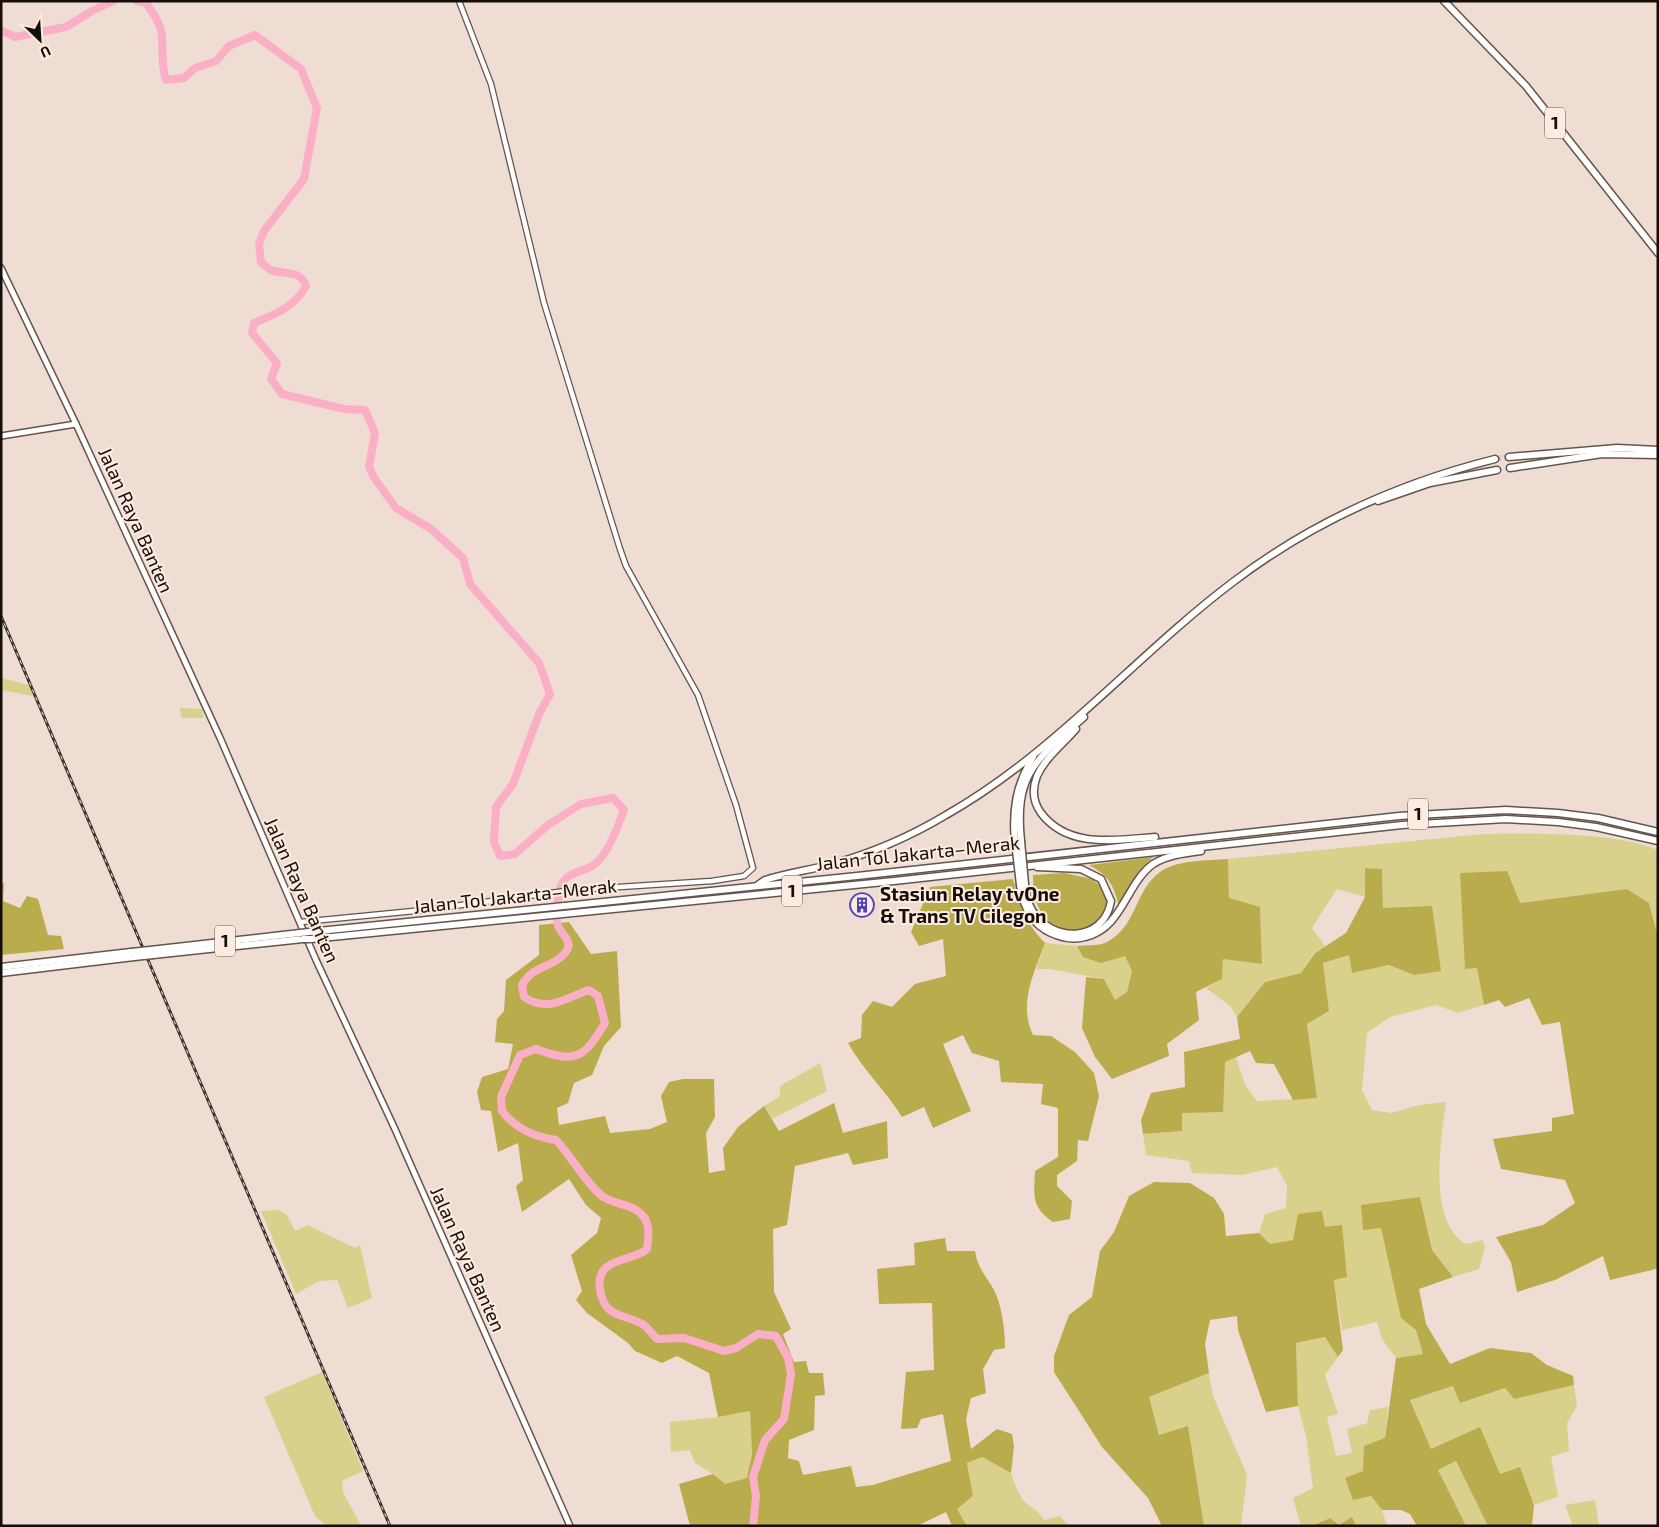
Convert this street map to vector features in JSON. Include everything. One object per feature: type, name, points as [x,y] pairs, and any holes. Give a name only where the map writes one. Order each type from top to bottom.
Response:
[{"type":"highway","name":"1","points":[[1444,1],[1526,86],[1658,253]]},
{"type":"highway","points":[[1509,457],[1617,448],[1658,450]]},
{"type":"highway","points":[[1510,468],[1602,454],[1658,455]]},
{"type":"highway","points":[[758,886],[765,880],[832,864],[908,836],[978,795],[1035,754],[1177,628],[1231,583],[1273,553],[1359,504],[1420,480],[1495,459]]},
{"type":"highway","points":[[1018,842],[1020,802],[1026,778],[1045,751],[1214,602],[1262,565],[1298,541],[1367,505],[1430,483],[1497,470]]},
{"type":"highway","points":[[1089,712],[1038,775],[1034,792],[1041,813],[1064,833],[1084,839],[1113,840],[1172,836],[1178,839]]},
{"type":"highway","points":[[1035,754],[1018,787],[1014,806],[1023,902],[1036,923],[1058,936],[1082,938],[1096,933],[1111,922],[1135,884],[1153,864],[1172,856],[1224,848],[1230,844]]},
{"type":"highway","name":"Jalan Tol Jakarta–Merak","points":[[577,908],[758,886],[1399,816],[1506,810],[1558,813],[1598,818],[1658,832]]},
{"type":"highway","name":"Jalan Tol Jakarta–Merak","points":[[1,973],[152,952],[310,935],[577,908],[884,882],[1402,825],[1506,819],[1577,824],[1658,841]]},
{"type":"highway","points":[[1007,867],[1072,867],[1087,870],[1098,875],[1105,885],[1111,901],[1110,909],[1102,924],[1093,929],[1079,934],[1062,932],[1049,926],[1036,915],[1029,904],[1022,884]]},
{"type":"highway","name":"Jalan Tol Jakarta–Merak","points":[[1,967],[133,955]]},
{"type":"main road","name":"Jalan Raya Banten","points":[[1,268],[76,424],[301,922],[316,960],[394,1127],[570,1526]]},
{"type":"main road","points":[[1,436],[76,424]]},
{"type":"street","points":[[301,922],[424,910],[569,890],[712,881],[748,874],[753,868],[753,862],[698,695],[626,566],[620,549],[544,304],[491,84],[459,1]]},
{"type":"shaded area","points":[[1,678],[29,685],[33,696],[1,690]]},
{"type":"shaded area","points":[[180,708],[202,709],[204,718],[182,718]]},
{"type":"shaded area","points":[[1483,834],[1548,834],[1617,839],[1658,850],[1658,937],[1649,903],[1627,889],[1520,903],[1465,969],[1477,968],[1484,1005],[1458,1013],[1436,1005],[1390,1017],[1367,1033],[1362,1090],[1372,1110],[1391,1113],[1419,1105],[1446,1102],[1440,1158],[1440,1179],[1441,1199],[1446,1218],[1454,1233],[1466,1244],[1482,1240],[1485,1247],[1479,1269],[1453,1277],[1432,1250],[1420,1197],[1381,1228],[1401,1317],[1416,1330],[1423,1354],[1396,1358],[1382,1339],[1377,1322],[1342,1330],[1334,1279],[1347,1276],[1324,1227],[1322,1211],[1294,1240],[1269,1244],[1259,1233],[1265,1214],[1286,1208],[1287,1186],[1277,1167],[1242,1175],[1192,1173],[1189,1161],[1146,1155],[1143,1134],[1182,1131],[1182,1113],[1225,1062],[1236,1057],[1245,1085],[1257,1101],[1317,1098],[1307,1024],[1329,1011],[1323,963],[1349,955],[1352,973],[1389,965],[1414,975],[1383,909],[1382,869],[1365,868],[1366,897],[1337,889],[1312,928],[1325,946],[1314,953],[1301,973],[1265,982],[1237,1017],[1229,1005],[1206,988],[1222,979],[1223,959],[1262,964],[1260,908],[1229,899],[1228,859]]},
{"type":"shaded area","points":[[1153,857],[1137,874],[1119,907],[1110,882],[1089,865]]},
{"type":"shaded area","points":[[1228,859],[1229,898],[1260,907],[1262,964],[1223,959],[1222,979],[1196,992],[1199,1020],[1167,1044],[1169,1056],[1112,1079],[1095,1057],[1082,1028],[1086,977],[1104,979],[1115,1000],[1127,992],[1132,971],[1125,956],[1101,963],[1083,957],[1077,946],[1097,945],[1107,942],[1117,935],[1125,927],[1145,889],[1160,872],[1175,865],[1193,861]]},
{"type":"shaded area","points":[[1365,868],[1382,869],[1383,908],[1432,906],[1441,971],[1414,975],[1389,965],[1352,973],[1349,955],[1323,963],[1329,1011],[1307,1024],[1317,1098],[1293,1100],[1274,1064],[1256,1063],[1250,1051],[1225,1062],[1223,1112],[1182,1113],[1182,1131],[1143,1134],[1141,1120],[1151,1093],[1185,1087],[1184,1052],[1240,1039],[1237,1017],[1265,982],[1301,973],[1315,953],[1346,933],[1365,897]]},
{"type":"shaded area","points":[[1507,871],[1520,903],[1627,889],[1649,903],[1658,937],[1658,1268],[1610,1280],[1603,1256],[1555,1280],[1517,1292],[1511,1262],[1496,1237],[1543,1225],[1575,1203],[1565,1180],[1501,1169],[1493,1139],[1552,1131],[1552,1118],[1574,1114],[1560,1022],[1542,1025],[1529,998],[1505,1007],[1499,1000],[1484,1005],[1477,968],[1465,969],[1460,873]]},
{"type":"shaded area","points":[[1064,873],[1092,879],[1107,892],[1108,910],[1101,918],[1083,928],[1074,930],[1064,930],[1047,920],[1040,910],[1035,897],[1033,875]]},
{"type":"shaded area","points":[[1013,879],[1024,913],[1045,943],[1032,977],[1027,1000],[1027,1012],[1033,1035],[1051,1036],[1075,1052],[1094,1073],[1099,1096],[1088,1141],[1078,1140],[1077,1161],[1057,1175],[1057,1186],[1072,1201],[1070,1219],[1053,1222],[1037,1206],[1034,1194],[1035,1171],[1058,1157],[1058,1108],[1041,1104],[1043,1084],[1001,1082],[999,1061],[972,1053],[963,1035],[943,1044],[971,1111],[933,1128],[924,1107],[902,1117],[848,1043],[861,1038],[862,1015],[873,1001],[892,1007],[915,984],[946,976],[943,939],[919,946],[911,932],[930,887]]},
{"type":"shaded area","points":[[4,883],[3,901],[20,908],[27,896],[38,899],[48,935],[61,936],[64,949],[1,955],[1,884]]},
{"type":"shaded area","points":[[569,922],[591,954],[617,951],[621,1027],[604,1046],[592,1075],[574,1083],[568,1103],[557,1108],[559,1125],[605,1116],[610,1133],[650,1129],[667,1122],[661,1096],[669,1082],[683,1079],[714,1079],[715,1117],[706,1133],[709,1173],[725,1170],[723,1148],[738,1127],[764,1106],[779,1131],[834,1103],[843,1133],[887,1121],[888,1158],[853,1165],[848,1153],[795,1166],[787,1225],[773,1229],[774,1292],[791,1329],[783,1334],[794,1362],[806,1361],[809,1373],[823,1373],[825,1395],[815,1396],[814,1430],[789,1440],[788,1458],[799,1461],[803,1475],[851,1466],[856,1487],[873,1485],[951,1461],[943,1414],[921,1419],[917,1428],[901,1429],[906,1372],[934,1370],[932,1303],[879,1304],[877,1269],[915,1265],[914,1243],[945,1238],[947,1251],[975,1251],[980,1267],[994,1290],[999,1303],[1004,1326],[1005,1348],[994,1350],[983,1369],[986,1393],[971,1398],[966,1419],[971,1449],[997,1429],[1012,1434],[1014,1446],[1011,1473],[982,1457],[967,1463],[973,1496],[957,1509],[967,1526],[952,1526],[946,1512],[917,1526],[690,1526],[679,1484],[713,1474],[725,1484],[747,1478],[752,1454],[750,1411],[718,1417],[709,1373],[677,1356],[662,1363],[635,1351],[628,1343],[587,1313],[576,1300],[582,1291],[571,1255],[597,1233],[601,1218],[586,1205],[569,1179],[522,1212],[516,1186],[523,1180],[518,1143],[498,1152],[491,1111],[481,1110],[477,1092],[482,1077],[508,1069],[513,1044],[495,1042],[497,1019],[504,1011],[506,980],[539,955],[539,925]]},
{"type":"shaded area","points":[[1045,943],[1077,946],[1083,957],[1125,956],[1132,971],[1127,992],[1115,1000],[1104,979],[1049,969],[1036,969]]},
{"type":"shaded area","points":[[820,1063],[827,1091],[772,1119],[764,1106],[780,1096],[780,1086]]},
{"type":"shaded area","points":[[1154,1182],[1190,1183],[1214,1198],[1224,1214],[1226,1236],[1259,1233],[1270,1244],[1293,1240],[1298,1214],[1322,1211],[1325,1227],[1342,1225],[1347,1277],[1334,1280],[1343,1350],[1338,1357],[1325,1337],[1296,1343],[1298,1406],[1266,1412],[1238,1330],[1237,1316],[1210,1320],[1205,1344],[1209,1373],[1149,1397],[1159,1435],[1188,1426],[1204,1526],[1162,1526],[1148,1498],[1102,1447],[1054,1372],[1054,1356],[1069,1315],[1092,1297],[1100,1251],[1114,1232],[1129,1196]]},
{"type":"shaded area","points":[[1420,1197],[1432,1250],[1453,1277],[1419,1289],[1426,1324],[1450,1364],[1490,1348],[1531,1353],[1547,1365],[1573,1376],[1574,1385],[1514,1399],[1505,1388],[1460,1403],[1453,1386],[1410,1400],[1431,1449],[1480,1427],[1500,1474],[1520,1467],[1534,1505],[1532,1525],[1488,1526],[1456,1461],[1438,1470],[1466,1526],[1417,1526],[1410,1514],[1401,1510],[1382,1510],[1371,1496],[1353,1500],[1345,1478],[1363,1471],[1364,1446],[1385,1438],[1396,1358],[1423,1354],[1416,1330],[1401,1318],[1381,1228],[1363,1230],[1361,1205]]},
{"type":"shaded area","points":[[279,1210],[287,1215],[295,1231],[308,1225],[355,1248],[360,1245],[372,1298],[348,1308],[337,1280],[319,1281],[296,1294],[261,1211]]},
{"type":"shaded area","points":[[1325,1337],[1338,1357],[1325,1375],[1338,1414],[1327,1417],[1336,1456],[1352,1453],[1347,1429],[1367,1423],[1370,1410],[1388,1407],[1385,1439],[1371,1496],[1382,1510],[1387,1526],[1356,1526],[1352,1518],[1339,1525],[1329,1518],[1311,1526],[1301,1526],[1293,1498],[1313,1488],[1306,1436],[1298,1406],[1296,1343]]},
{"type":"shaded area","points":[[322,1372],[363,1471],[342,1481],[343,1492],[361,1526],[327,1526],[315,1516],[264,1397]]},
{"type":"shaded area","points":[[1209,1373],[1213,1396],[1247,1475],[1241,1526],[1204,1526],[1188,1427],[1159,1435],[1149,1397]]},
{"type":"shaded area","points":[[1574,1385],[1577,1406],[1567,1423],[1569,1451],[1551,1457],[1558,1497],[1534,1505],[1520,1467],[1500,1474],[1431,1449],[1410,1400],[1454,1386],[1460,1403],[1505,1388],[1514,1399]]},
{"type":"shaded area","points":[[750,1411],[752,1454],[748,1478],[725,1485],[713,1474],[695,1463],[690,1450],[671,1452],[670,1422],[718,1417]]},
{"type":"shaded area","points":[[982,1457],[1011,1473],[1021,1496],[1044,1520],[1060,1516],[1069,1526],[967,1526],[957,1509],[973,1496],[967,1463]]},
{"type":"shaded area","points":[[1456,1461],[1488,1526],[1466,1526],[1438,1470]]},
{"type":"shaded area","points":[[1595,1500],[1599,1526],[1573,1526],[1565,1505]]},
{"type":"shaded area","points":[[1352,1517],[1356,1526],[1311,1526],[1330,1518],[1339,1525]]},
{"type":"waterway","points":[[1,30],[15,37],[66,27],[113,1]]},
{"type":"waterway","points":[[137,1],[146,3],[160,27],[163,69],[166,80],[184,78],[195,68],[216,61],[229,46],[255,35],[301,69],[317,108],[304,179],[264,231],[259,244],[261,262],[269,269],[297,275],[304,281],[306,286],[290,305],[254,323],[252,333],[277,363],[271,379],[282,394],[344,409],[365,410],[375,433],[369,467],[375,479],[396,508],[431,529],[463,558],[470,584],[539,663],[550,694],[539,714],[513,784],[496,807],[494,842],[500,856],[515,854],[548,825],[581,804],[613,798],[624,810],[612,839],[599,860],[590,867],[565,879],[562,883],[557,903],[557,920],[559,928],[567,940],[567,950],[559,959],[526,978],[522,985],[524,997],[541,1004],[564,1000],[589,990],[598,996],[605,1023],[591,1044],[578,1055],[570,1057],[561,1056],[536,1049],[520,1055],[501,1097],[502,1111],[513,1123],[526,1131],[540,1137],[556,1140],[595,1190],[607,1199],[634,1209],[646,1220],[648,1232],[647,1249],[637,1255],[613,1263],[603,1271],[599,1284],[602,1299],[610,1310],[644,1325],[657,1339],[684,1338],[724,1351],[736,1348],[758,1334],[776,1336],[788,1358],[791,1374],[784,1419],[765,1440],[753,1477],[756,1496],[753,1526]]},
{"type":"tunnel","points":[[1495,459],[1509,457]]},
{"type":"railway","points":[[1,616],[390,1526]]},
{"type":"place","name":"Stasiun Relay tvOne & Trans TV Cilegon","points":[[862,905]]}]
